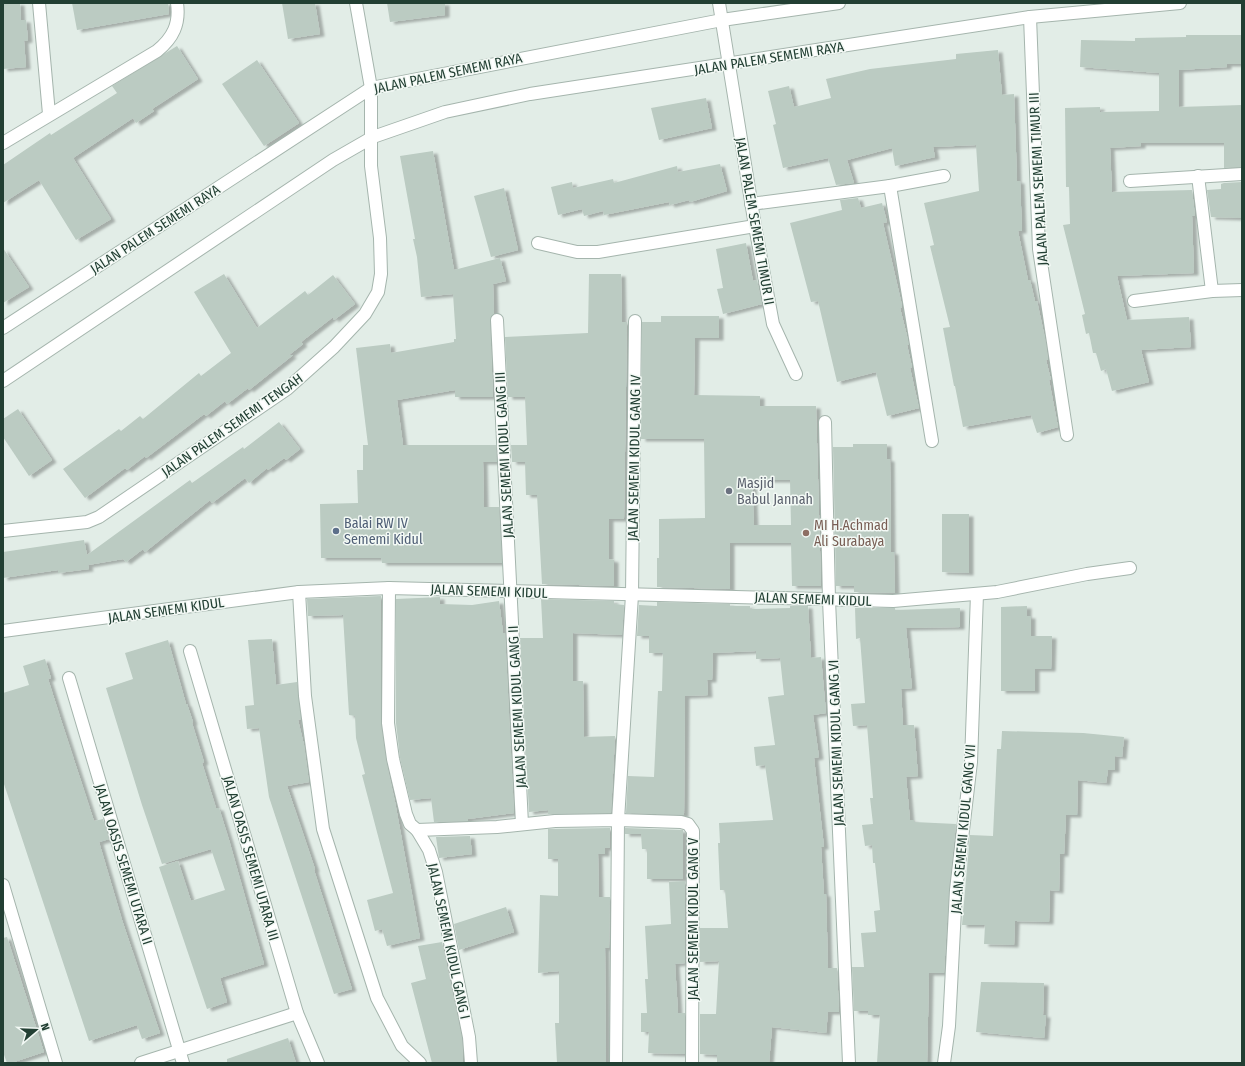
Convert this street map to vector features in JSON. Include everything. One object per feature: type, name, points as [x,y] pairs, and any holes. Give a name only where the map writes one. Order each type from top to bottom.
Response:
[{"type":"street","points":[[39,3],[49,114]]},
{"type":"street","points":[[3,143],[49,114],[157,51],[172,36],[179,16],[177,3]]},
{"type":"street","name":"JALAN PALEM SEMEMI TENGAH","points":[[3,531],[87,522],[99,517],[287,389],[334,347],[366,314],[378,292],[381,274],[380,238],[372,166],[371,88],[356,3]]},
{"type":"street","name":"JALAN PALEM SEMEMI TIMUR II","points":[[719,3],[730,64],[751,204],[773,324],[796,374]]},
{"type":"street","name":"JALAN PALEM SEMEMI RAYA","points":[[3,328],[371,88],[399,81],[722,20],[839,3]]},
{"type":"street","name":"JALAN PALEM SEMEMI RAYA","points":[[372,137],[445,112],[530,94],[1030,17],[1147,4],[1180,3]]},
{"type":"street","name":"JALAN PALEM SEMEMI TIMUR III","points":[[1030,17],[1039,249],[1067,435]]},
{"type":"street","points":[[3,381],[333,160],[372,137]]},
{"type":"street","points":[[1130,181],[1242,174]]},
{"type":"street","points":[[751,204],[890,186],[944,176]]},
{"type":"street","points":[[1198,176],[1212,291]]},
{"type":"street","points":[[890,186],[932,441]]},
{"type":"street","points":[[538,243],[577,252],[598,252],[755,226]]},
{"type":"street","points":[[1134,301],[1212,291],[1242,290]]},
{"type":"street","name":"JALAN SEMEMI KIDUL GANG III","points":[[497,320],[512,591]]},
{"type":"street","name":"JALAN SEMEMI KIDUL GANG IV","points":[[632,595],[635,321]]},
{"type":"street","name":"JALAN SEMEMI KIDUL GANG VI","points":[[825,422],[829,600],[836,726],[849,1063]]},
{"type":"street","name":"JALAN SEMEMI KIDUL","points":[[3,631],[299,592],[389,588],[893,601],[977,594],[1024,588],[1087,574],[1130,568]]},
{"type":"street","name":"JALAN SEMEMI KIDUL GANG I","points":[[389,588],[388,723],[393,759],[406,814],[410,824],[417,830],[429,850],[436,872],[469,1038],[471,1063]]},
{"type":"street","name":"JALAN SEMEMI KIDUL GANG II","points":[[512,591],[522,824]]},
{"type":"street","points":[[299,592],[305,696],[323,829],[377,998],[402,1046],[420,1063]]},
{"type":"street","name":"JALAN SEMEMI KIDUL GANG VII","points":[[944,1063],[949,1026],[956,890],[971,762],[977,594]]},
{"type":"street","points":[[616,1063],[618,820],[632,595]]},
{"type":"street","name":"JALAN OASIS SEMEMI UTARA III","points":[[190,651],[297,1013],[318,1063]]},
{"type":"street","name":"JALAN OASIS SEMEMI UTARA II","points":[[68,678],[184,1063]]},
{"type":"street","points":[[417,830],[618,820]]},
{"type":"street","name":"JALAN SEMEMI KIDUL GANG V","points":[[618,820],[681,822],[688,824],[693,831],[692,1063]]},
{"type":"street","points":[[3,885],[56,1063]]},
{"type":"street","points":[[141,1063],[297,1013]]},
{"type":"building","points":[[3,3],[20,3],[21,20],[26,20],[28,40],[24,41],[26,67],[3,69]]},
{"type":"building","points":[[72,3],[168,3],[169,14],[77,30]]},
{"type":"building","points":[[282,3],[315,3],[320,34],[288,39]]},
{"type":"building","points":[[387,3],[445,3],[445,15],[390,22]]},
{"type":"building","points":[[1186,35],[1242,35],[1242,64],[1227,64],[1227,67],[1179,70],[1179,107],[1242,105],[1242,167],[1224,168],[1224,143],[1141,143],[1141,146],[1110,148],[1112,192],[1192,190],[1195,216],[1192,216],[1194,273],[1117,276],[1127,320],[1189,317],[1191,347],[1141,350],[1149,382],[1112,391],[1106,369],[1101,371],[1096,353],[1093,353],[1089,333],[1086,334],[1082,315],[1085,314],[1063,225],[1070,224],[1069,187],[1066,187],[1065,108],[1100,107],[1100,112],[1159,111],[1159,73],[1080,67],[1081,40],[1135,41],[1135,38],[1186,37]]},
{"type":"building","points":[[177,46],[198,79],[152,109],[154,111],[136,123],[133,118],[73,158],[111,219],[76,240],[39,180],[3,203],[3,165],[50,133],[51,135],[117,93],[112,86]]},
{"type":"building","points":[[998,50],[1002,95],[1014,94],[1017,181],[1020,181],[1022,231],[1018,231],[1028,280],[1030,280],[1035,301],[1037,301],[1046,343],[1048,360],[1046,360],[1051,380],[1049,380],[1058,427],[1037,433],[1031,415],[963,427],[954,386],[943,328],[950,327],[930,246],[934,245],[924,203],[979,191],[976,145],[933,147],[935,157],[895,166],[892,148],[847,160],[854,183],[836,185],[828,158],[783,168],[773,125],[776,124],[768,91],[789,86],[794,107],[831,98],[826,79],[870,69],[956,59],[956,54]]},
{"type":"building","points":[[257,60],[299,123],[264,146],[222,84]]},
{"type":"building","points":[[706,98],[712,128],[659,140],[651,108]]},
{"type":"building","points":[[433,151],[454,270],[500,258],[506,281],[493,284],[494,313],[490,320],[493,397],[455,397],[455,390],[397,400],[403,445],[496,445],[497,462],[483,462],[484,507],[499,507],[502,563],[382,563],[381,558],[321,558],[320,504],[358,503],[357,470],[363,470],[363,445],[368,445],[356,348],[390,344],[391,353],[454,342],[454,339],[456,339],[453,294],[421,297],[417,257],[413,239],[415,239],[400,156]]},
{"type":"building","points":[[720,164],[727,191],[690,202],[689,200],[670,205],[669,202],[604,215],[603,211],[584,216],[582,209],[558,215],[551,187],[572,182],[573,188],[613,179],[614,183],[677,166],[678,172]]},
{"type":"building","points":[[1242,182],[1242,218],[1211,217],[1207,190],[1221,189],[1221,184],[1224,183]]},
{"type":"building","points":[[504,188],[518,250],[491,257],[474,196]]},
{"type":"building","points":[[858,198],[861,208],[882,203],[887,222],[883,223],[901,301],[902,307],[900,308],[909,345],[907,345],[912,367],[910,368],[919,408],[887,416],[876,372],[837,382],[818,301],[811,302],[790,223],[842,210],[840,200]]},
{"type":"building","points":[[746,243],[753,281],[757,280],[762,304],[723,314],[717,289],[723,288],[716,249]]},
{"type":"building","points":[[3,248],[29,287],[3,303]]},
{"type":"building","points":[[224,274],[257,328],[305,291],[308,295],[333,275],[355,304],[334,320],[333,317],[301,342],[303,344],[289,355],[293,355],[249,390],[248,388],[227,404],[225,401],[206,416],[204,414],[146,458],[145,456],[127,470],[125,468],[85,498],[63,469],[119,429],[121,431],[140,416],[143,419],[199,373],[201,376],[231,353],[194,292]]},
{"type":"building","points":[[589,274],[621,274],[622,322],[627,322],[624,519],[609,519],[609,559],[614,560],[614,586],[542,584],[537,495],[526,495],[525,462],[512,462],[511,445],[527,445],[525,397],[508,397],[505,337],[588,333]]},
{"type":"building","points":[[661,316],[719,316],[719,338],[695,338],[694,395],[760,396],[760,406],[816,406],[821,586],[792,586],[791,543],[730,543],[730,589],[657,587],[659,519],[705,518],[704,439],[641,439],[642,322],[661,322]],"holes":[[[752,480],[790,480],[791,525],[754,525]]]},
{"type":"building","points":[[18,409],[52,460],[29,476],[3,437],[3,419]]},
{"type":"building","points":[[279,422],[300,449],[286,460],[284,458],[268,470],[267,468],[249,483],[245,478],[212,503],[210,500],[145,552],[143,549],[126,562],[123,559],[88,565],[89,569],[58,573],[58,570],[3,578],[3,552],[84,540],[87,555],[190,480],[192,483],[243,447],[244,449]]},
{"type":"building","points":[[853,444],[887,444],[887,459],[890,459],[891,552],[894,552],[895,593],[854,592],[854,586],[836,586],[833,447],[853,447]]},
{"type":"building","points":[[942,514],[969,514],[969,573],[942,572]]},
{"type":"building","points":[[381,596],[381,724],[386,760],[420,938],[387,946],[382,929],[375,931],[367,900],[393,893],[362,775],[365,774],[356,738],[355,716],[349,715],[343,615],[308,616],[307,599]]},
{"type":"building","points":[[440,597],[440,604],[472,605],[499,601],[503,633],[505,633],[514,813],[468,819],[468,821],[434,822],[431,798],[410,800],[400,758],[396,723],[396,599]]},
{"type":"building","points":[[541,599],[614,601],[614,604],[624,605],[622,635],[573,633],[573,681],[583,681],[584,737],[615,736],[611,813],[548,814],[548,810],[529,812],[520,638],[543,638]]},
{"type":"building","points":[[657,602],[730,604],[730,606],[750,606],[750,609],[808,606],[811,658],[821,657],[826,713],[813,715],[819,757],[814,758],[824,847],[821,847],[824,894],[826,894],[828,968],[837,968],[839,1012],[828,1012],[826,1033],[772,1027],[769,1063],[717,1062],[717,1055],[700,1054],[700,1014],[716,1014],[719,961],[700,962],[700,928],[728,928],[725,890],[720,890],[718,843],[720,843],[719,823],[773,820],[765,765],[756,766],[754,747],[775,745],[768,697],[784,695],[780,658],[756,659],[756,651],[713,653],[712,680],[707,680],[708,695],[685,696],[684,815],[626,813],[628,776],[654,777],[658,691],[662,691],[663,653],[649,653],[649,636],[637,636],[639,605],[657,606]]},
{"type":"building","points":[[1027,606],[1027,616],[1031,616],[1031,636],[1052,636],[1051,669],[1035,669],[1035,691],[1001,691],[1001,607]]},
{"type":"building","points":[[855,608],[895,608],[895,610],[960,608],[960,627],[906,628],[912,688],[901,689],[903,725],[914,725],[918,776],[906,777],[910,820],[914,820],[914,822],[956,824],[949,890],[944,973],[929,973],[927,1063],[877,1063],[880,1015],[868,1015],[868,1011],[854,1011],[852,967],[864,967],[861,933],[876,932],[874,911],[880,910],[875,863],[873,863],[872,845],[865,846],[862,825],[873,824],[870,798],[873,798],[867,725],[853,726],[851,704],[865,703],[860,638],[856,639]]},
{"type":"building","points":[[272,639],[276,685],[297,682],[301,719],[298,720],[304,745],[309,782],[287,786],[315,869],[314,870],[352,989],[334,994],[269,797],[259,728],[247,729],[245,706],[254,705],[248,640]]},
{"type":"building","points":[[168,640],[186,704],[193,722],[192,723],[204,762],[202,763],[216,808],[219,808],[229,840],[264,964],[220,978],[227,1002],[207,1009],[159,867],[178,861],[191,901],[225,890],[211,849],[162,864],[106,688],[133,679],[125,653]]},
{"type":"building","points":[[45,659],[51,678],[48,679],[94,821],[103,819],[109,839],[99,842],[122,920],[160,1033],[142,1039],[137,1025],[89,1041],[3,781],[3,693],[29,685],[23,666]]},
{"type":"building","points":[[1002,731],[1083,733],[1124,737],[1122,757],[1115,756],[1115,770],[1108,770],[1106,783],[1078,780],[1077,815],[1066,815],[1064,854],[1060,854],[1059,891],[1050,890],[1049,922],[1015,921],[1014,945],[984,944],[985,925],[962,925],[970,835],[993,836],[997,749],[1001,749]]},
{"type":"building","points":[[610,828],[610,848],[605,848],[605,854],[598,854],[599,897],[610,897],[609,948],[605,948],[606,1063],[557,1063],[555,1023],[559,1023],[559,971],[538,973],[540,895],[558,896],[558,859],[548,859],[548,829]]},
{"type":"building","points":[[625,828],[683,830],[683,879],[647,879],[647,849],[642,849],[641,834],[625,834]]},
{"type":"building","points":[[470,836],[472,854],[439,858],[436,837]]},
{"type":"building","points":[[685,881],[685,963],[675,964],[678,1013],[685,1013],[685,1054],[648,1053],[649,1032],[641,1032],[641,1013],[647,1013],[645,979],[648,979],[645,926],[671,924],[669,882]]},
{"type":"building","points":[[506,907],[514,932],[459,950],[454,924]]},
{"type":"building","points":[[7,937],[44,1052],[11,1063],[7,1063],[3,1052],[3,938]]},
{"type":"building","points":[[442,942],[462,1038],[463,1063],[432,1063],[411,983],[426,979],[418,946]]},
{"type":"building","points":[[981,982],[1044,983],[1043,1015],[1046,1015],[1044,1038],[976,1032]]},
{"type":"building","points":[[288,1038],[296,1063],[227,1063],[227,1059]]},
{"type":"place","name":"Masjid Babul Jannah","points":[[729,491]]},
{"type":"place","name":"Balai RW IV Sememi Kidul","points":[[336,531]]},
{"type":"place","name":"MI H.Achmad Ali Surabaya","points":[[806,533]]}]
